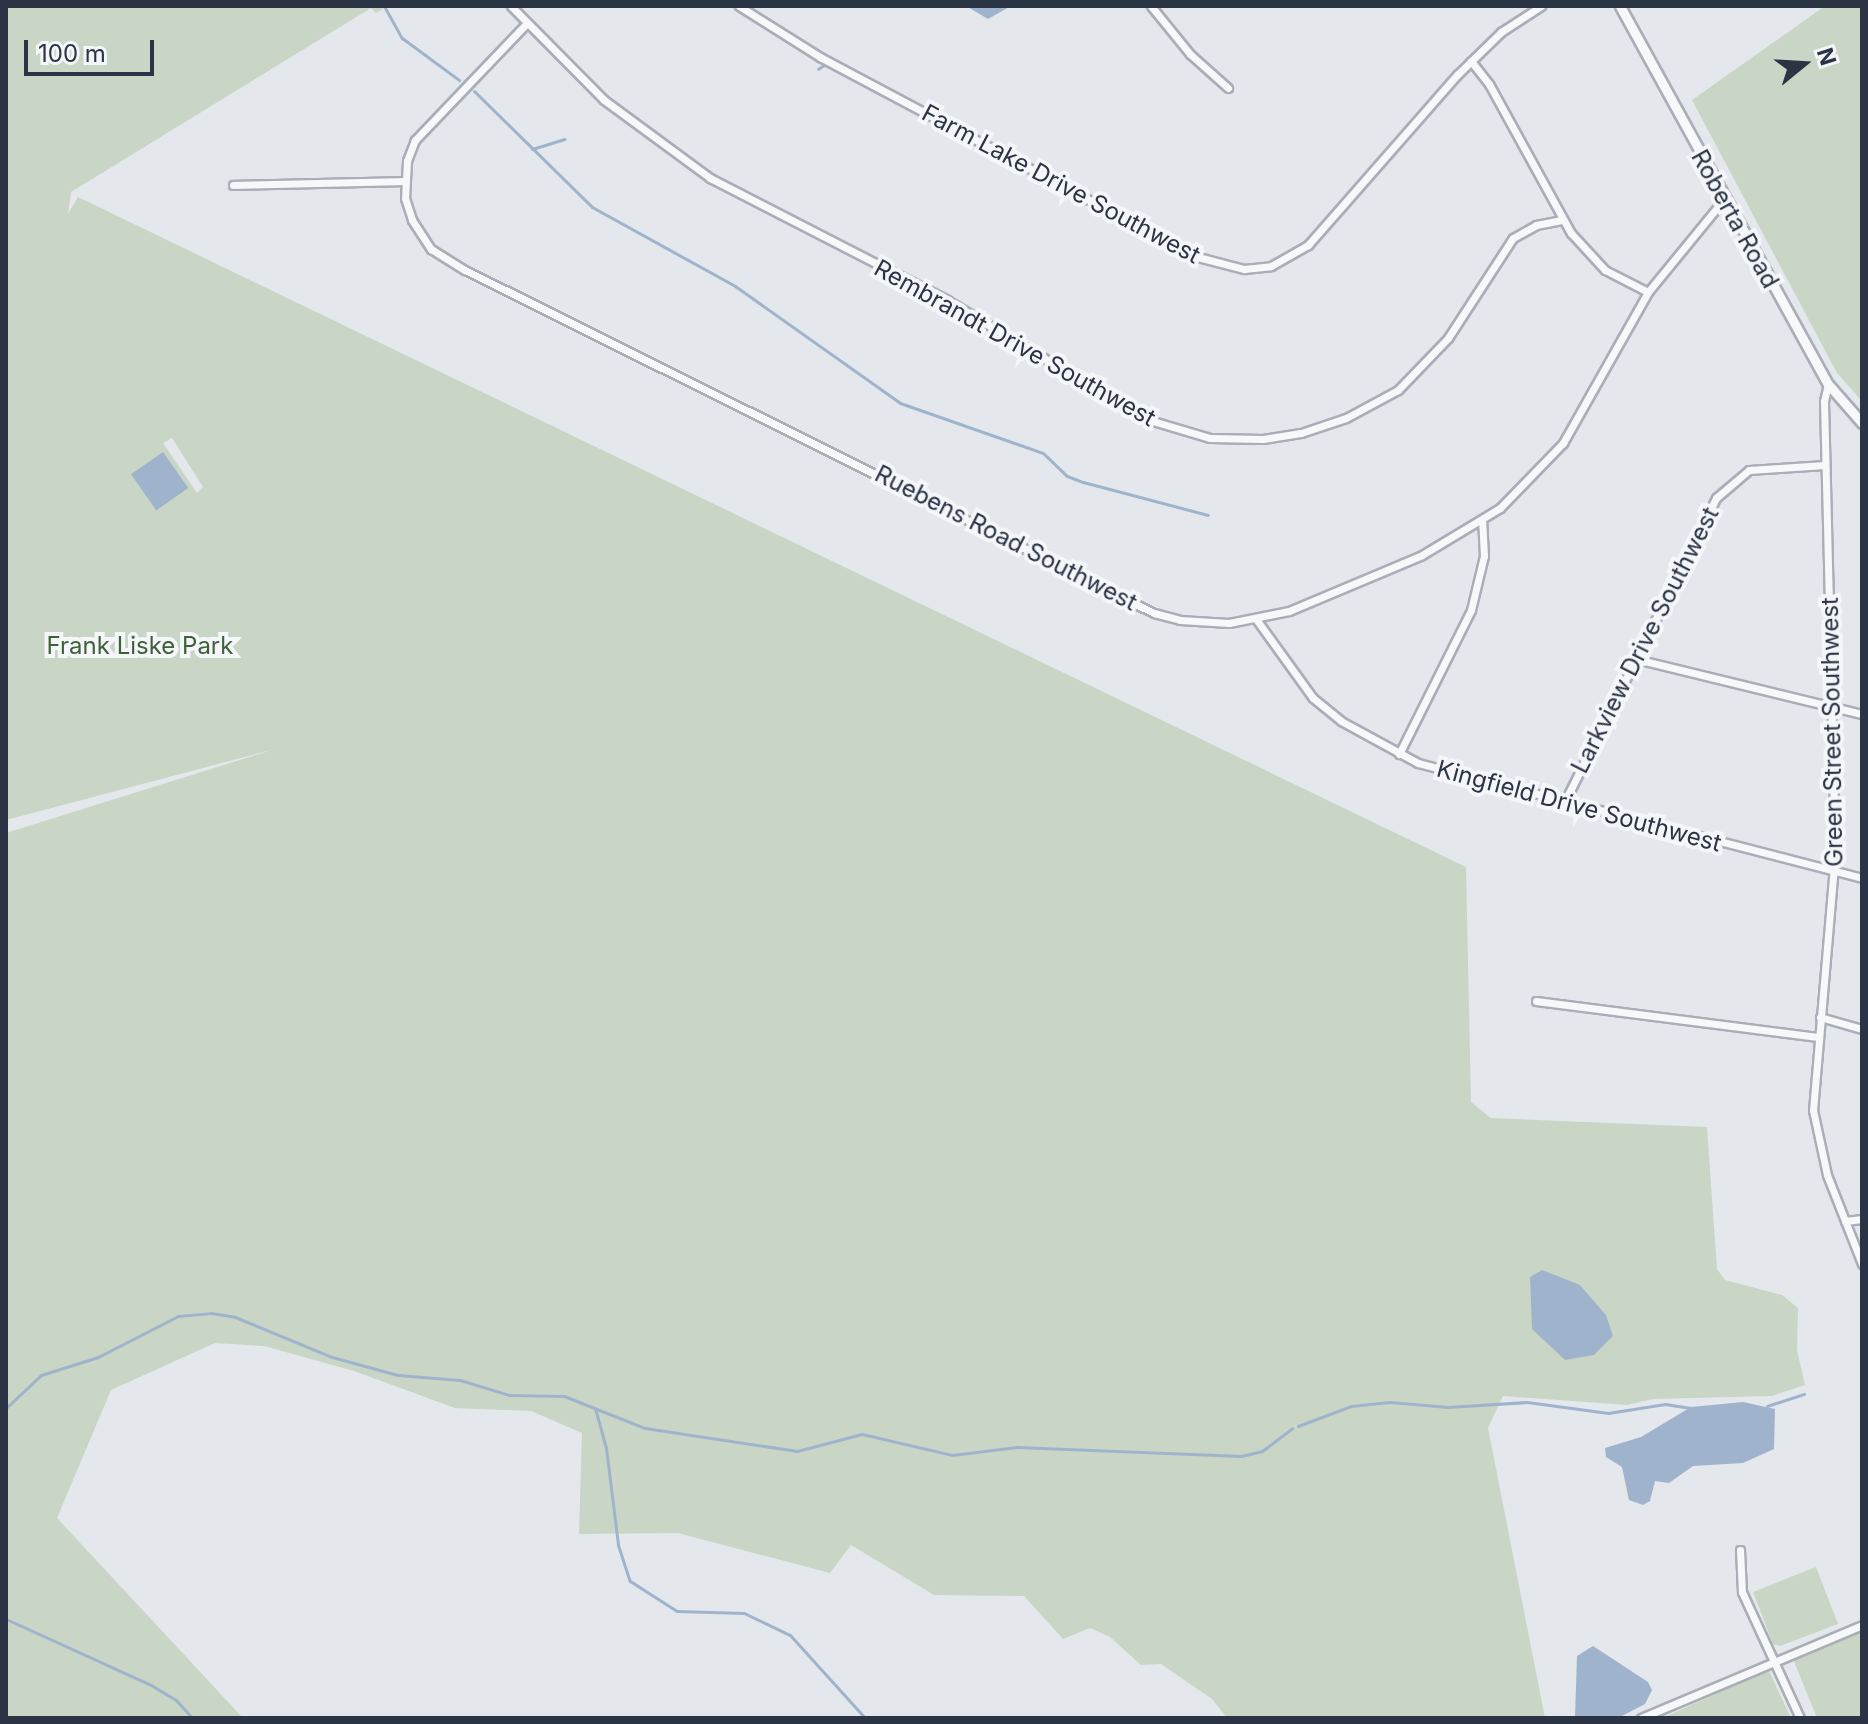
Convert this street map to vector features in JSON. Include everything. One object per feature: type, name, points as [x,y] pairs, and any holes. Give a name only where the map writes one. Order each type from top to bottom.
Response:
[{"type":"street","name":"Rembrandt Drive Southwest","points":[[511,6],[526,24],[642,131],[736,194],[947,300],[1146,419],[1210,438],[1263,439],[1301,433],[1346,418],[1398,390],[1448,338],[1513,238],[1536,225],[1561,220]]},
{"type":"street","name":"Farm Lake Drive Southwest","points":[[739,6],[820,57],[1194,256],[1244,269],[1271,266],[1308,245],[1471,61],[1541,6]]},
{"type":"street","points":[[1151,6],[1190,54],[1228,88]]},
{"type":"street","name":"Roberta Road","points":[[1620,6],[1828,384],[1862,423]]},
{"type":"street","points":[[233,185],[404,181],[407,161],[425,125],[526,24]]},
{"type":"street","points":[[1471,61],[1489,84],[1561,220],[1605,270],[1648,292]]},
{"type":"street","name":"Ruebens Road Southwest","points":[[404,181],[418,232],[431,249],[465,270],[1154,613],[1196,623],[1256,619],[1379,576],[1482,521],[1532,479],[1563,443],[1648,292],[1724,199]]},
{"type":"street","name":"Green Street Southwest","points":[[1828,384],[1825,465],[1835,708],[1834,870],[1818,1037],[1814,1126],[1862,1264]]},
{"type":"street","name":"Larkview Drive Southwest","points":[[1563,805],[1728,483],[1769,465],[1825,465]]},
{"type":"street","points":[[1399,754],[1474,601],[1484,556],[1482,521]]},
{"type":"street","name":"Kingfield Drive Southwest","points":[[1256,619],[1313,698],[1399,754],[1444,773],[1563,805],[1862,878]]},
{"type":"street","points":[[1636,659],[1862,714]]},
{"type":"street","points":[[1536,1001],[1818,1037]]},
{"type":"street","points":[[1820,1017],[1862,1029]]},
{"type":"street","points":[[1845,1221],[1862,1219]]},
{"type":"street","points":[[1740,1550],[1742,1592],[1800,1718]]},
{"type":"street","points":[[1641,1718],[1772,1659],[1862,1625]]},
{"type":"green space","name":"Frank Liske Park","points":[[6,6],[387,6],[376,13],[371,8],[71,192],[68,214],[78,197],[1466,867],[1471,1102],[1491,1118],[1707,1127],[1717,1269],[1725,1280],[1782,1295],[1798,1308],[1797,1350],[1805,1385],[1772,1396],[1653,1399],[1627,1405],[1503,1396],[1488,1428],[1545,1718],[1227,1718],[1212,1699],[1161,1664],[1141,1665],[1110,1637],[1090,1628],[1063,1639],[1024,1596],[934,1595],[851,1545],[830,1573],[678,1533],[579,1534],[582,1433],[531,1411],[455,1408],[354,1371],[264,1346],[215,1343],[111,1390],[57,1518],[243,1718],[6,1718],[6,833],[275,749],[6,820]],"holes":[[[172,438],[203,487],[197,493],[163,443]]]},
{"type":"green space","points":[[1825,6],[1862,6],[1862,401],[1837,373],[1692,100]]},
{"type":"green space","points":[[1816,1567],[1838,1624],[1780,1646],[1773,1644],[1753,1592]]},
{"type":"green space","points":[[1862,1632],[1862,1718],[1817,1718],[1793,1659]]},
{"type":"green space","points":[[1766,1671],[1769,1671],[1791,1718],[1663,1718]]},
{"type":"water","points":[[966,6],[1011,6],[988,19]]},
{"type":"water","points":[[163,452],[188,488],[156,510],[131,474]]},
{"type":"water","points":[[1542,1270],[1580,1285],[1606,1315],[1613,1336],[1594,1355],[1565,1360],[1532,1329],[1530,1277]]},
{"type":"water","points":[[1743,1402],[1775,1409],[1774,1449],[1743,1463],[1693,1466],[1669,1483],[1655,1481],[1650,1501],[1643,1505],[1629,1500],[1622,1467],[1606,1457],[1605,1448],[1641,1437],[1691,1407]]},
{"type":"water","points":[[1593,1646],[1648,1682],[1652,1690],[1645,1704],[1618,1718],[1575,1718],[1577,1656]]},
{"type":"waterway","points":[[384,6],[402,38],[459,80]]},
{"type":"waterway","points":[[818,69],[824,65]]},
{"type":"waterway","points":[[474,91],[592,207],[735,286],[900,403],[1043,453],[1067,476],[1083,482],[1208,515]]},
{"type":"waterway","points":[[532,149],[564,139]]},
{"type":"waterway","points":[[6,1408],[41,1375],[98,1357],[178,1316],[211,1313],[235,1317],[332,1357],[398,1375],[460,1380],[509,1395],[564,1396],[645,1428],[797,1451],[862,1434],[952,1455],[1017,1447],[1241,1456],[1262,1451],[1292,1428]]},
{"type":"waterway","points":[[1767,1406],[1804,1394]]},
{"type":"waterway","points":[[1298,1426],[1351,1406],[1390,1402],[1448,1407],[1527,1402],[1608,1413],[1665,1404],[1691,1408]]},
{"type":"waterway","points":[[595,1408],[606,1448],[618,1545],[630,1581],[677,1611],[744,1613],[790,1635],[865,1718]]},
{"type":"waterway","points":[[6,1619],[151,1685],[176,1700],[192,1718]]}]
